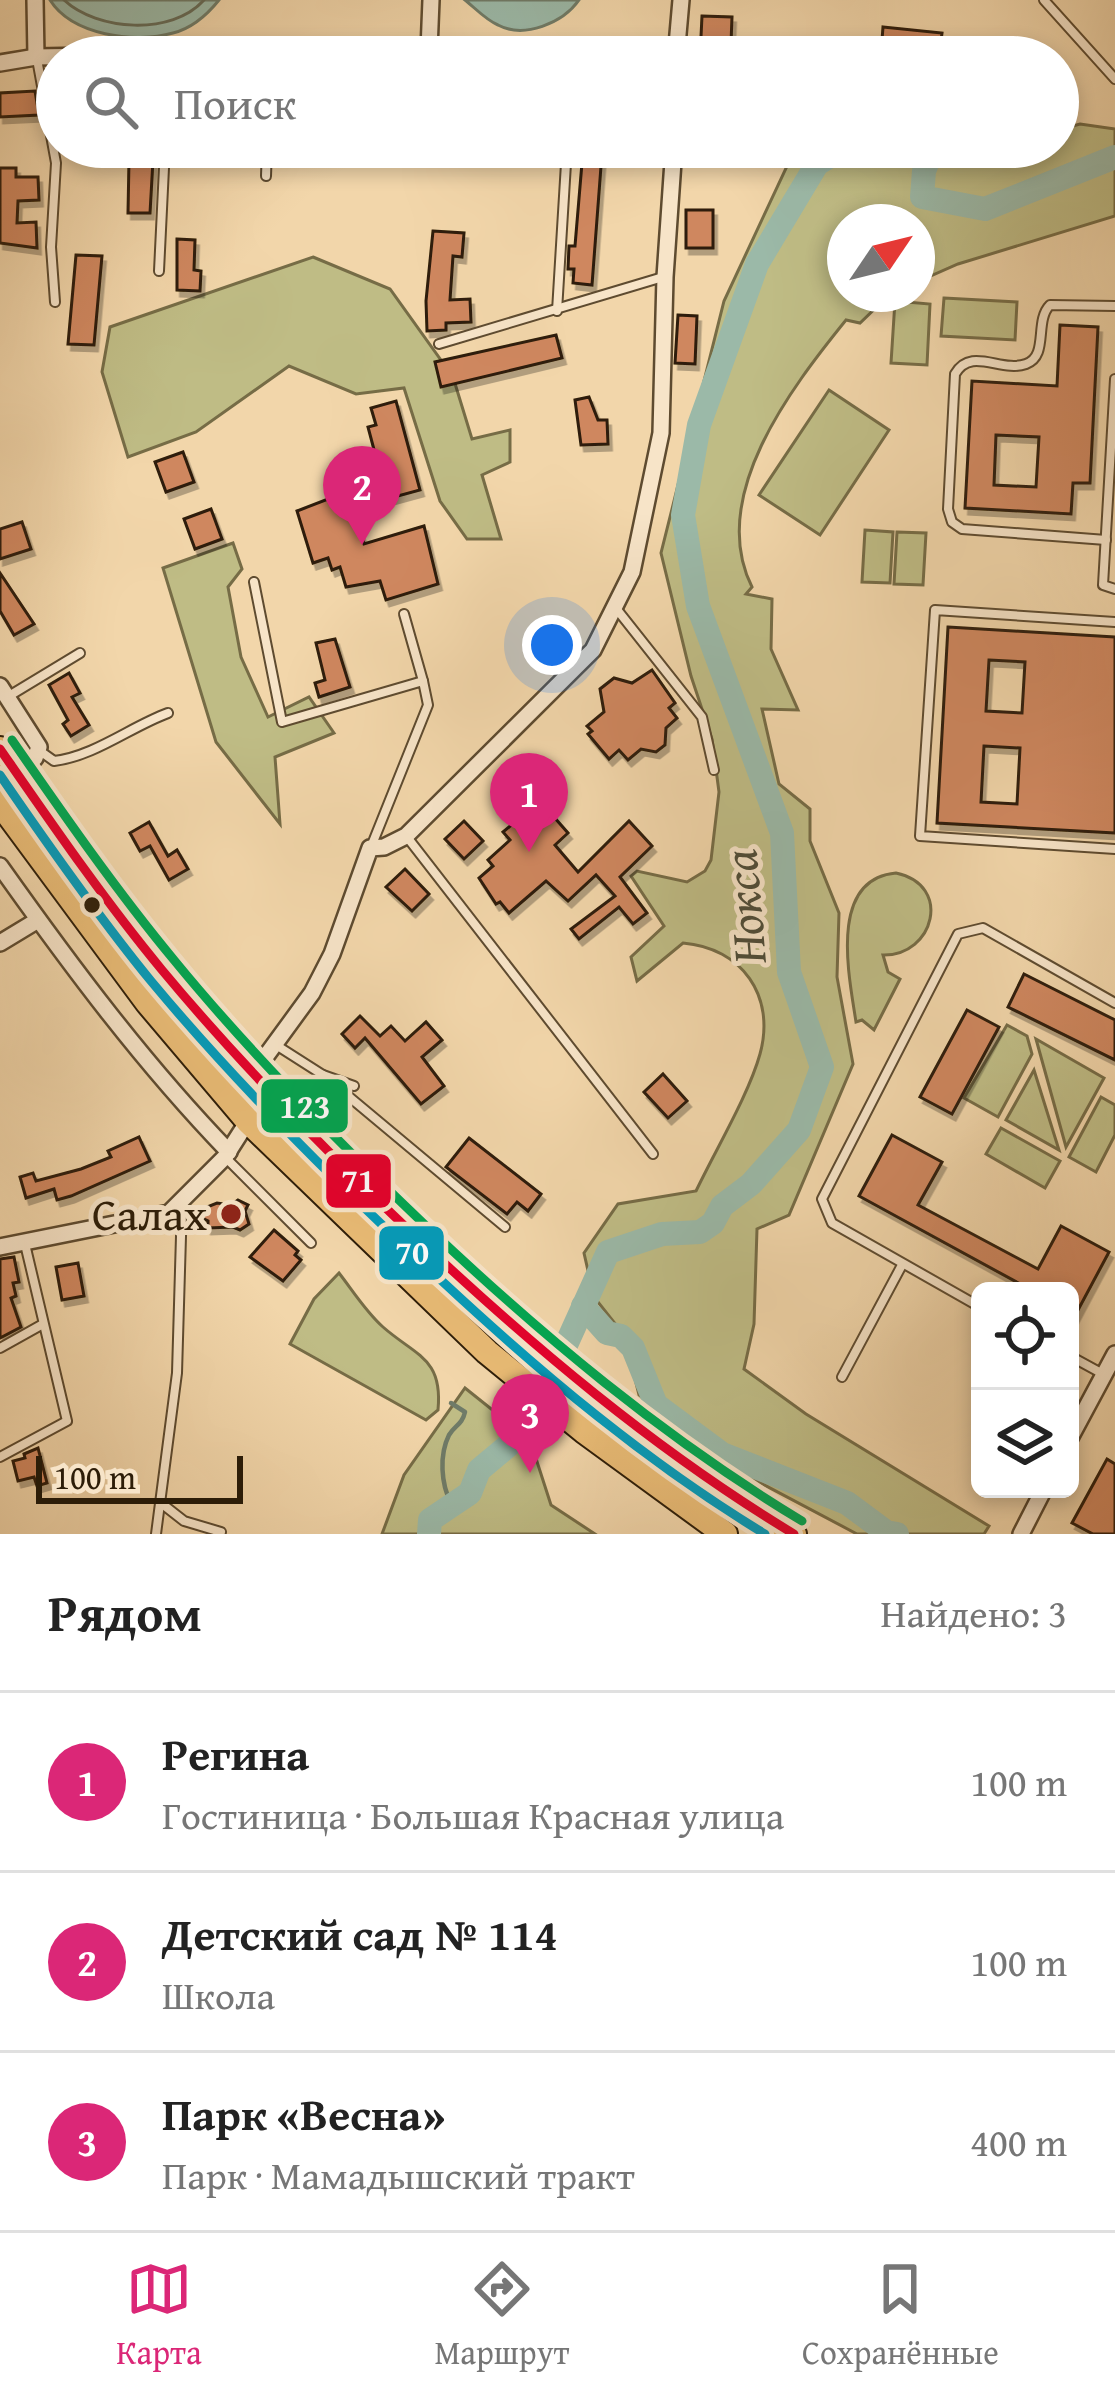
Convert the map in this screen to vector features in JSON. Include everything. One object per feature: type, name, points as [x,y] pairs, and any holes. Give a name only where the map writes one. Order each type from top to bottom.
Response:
[{"type":"main road","points":[[0,749],[162,970],[257,1080],[376,1201],[606,1406],[736,1501],[794,1534]]},
{"type":"main road","points":[[0,803],[148,1003],[248,1121],[488,1352],[584,1431],[725,1534]]},
{"type":"street","points":[[0,63],[36,57],[35,0]]},
{"type":"street","points":[[429,36],[430,0]]},
{"type":"street","points":[[678,36],[681,0]]},
{"type":"street","points":[[0,1247],[169,1214],[182,1201],[227,1154],[248,1121],[257,1080],[332,954],[370,848],[406,836],[593,650],[632,572],[661,433],[664,277],[672,168]]},
{"type":"street","points":[[4,691],[37,739],[38,750],[17,774]]},
{"type":"street","points":[[0,866],[82,983],[227,1154]]},
{"type":"street","points":[[0,943],[38,920]]},
{"type":"street","points":[[1079,1424],[1110,1378],[1115,1354]]},
{"type":"street","points":[[1021,1534],[1039,1498]]},
{"type":"lane","points":[[1044,0],[1076,36]]},
{"type":"lane","points":[[1079,39],[1115,79]]},
{"type":"lane","points":[[55,302],[51,248],[56,168]]},
{"type":"lane","points":[[159,271],[164,168]]},
{"type":"lane","points":[[266,168],[266,176]]},
{"type":"lane","points":[[557,310],[566,168]]},
{"type":"lane","points":[[439,344],[664,277]]},
{"type":"lane","points":[[1106,540],[962,529],[952,522],[947,509],[955,374],[960,366],[971,360],[1021,365],[1033,360],[1039,350],[1040,320],[1050,305],[1115,306]]},
{"type":"lane","points":[[1115,379],[1103,585],[1115,589]]},
{"type":"lane","points":[[254,582],[282,722],[423,681]]},
{"type":"lane","points":[[614,607],[702,717],[714,770]]},
{"type":"lane","points":[[1115,622],[935,610],[920,836],[1115,850]]},
{"type":"lane","points":[[370,848],[428,705],[404,614]]},
{"type":"lane","points":[[4,691],[80,653]]},
{"type":"lane","points":[[38,750],[55,761],[76,759],[168,713]]},
{"type":"lane","points":[[406,836],[653,1154]]},
{"type":"lane","points":[[971,1302],[832,1223],[822,1199],[958,934],[982,928],[1115,1003]]},
{"type":"lane","points":[[275,1045],[322,1075],[505,1227]]},
{"type":"lane","points":[[322,1075],[354,1086]]},
{"type":"lane","points":[[227,1154],[311,1243]]},
{"type":"lane","points":[[156,1534],[177,1373],[182,1201]]},
{"type":"lane","points":[[0,1457],[67,1421],[25,1243]]},
{"type":"lane","points":[[842,1377],[902,1264]]},
{"type":"lane","points":[[0,1348],[44,1324]]},
{"type":"lane","points":[[1079,1361],[1110,1378]]},
{"type":"lane","points":[[160,1502],[184,1521],[221,1532]]},
{"type":"shaded area","points":[[1079,124],[1115,129],[1115,216],[935,274],[935,204],[827,204],[827,312],[871,312],[860,323],[846,320],[780,411],[747,481],[740,517],[741,552],[752,587],[746,594],[772,599],[771,649],[798,710],[762,709],[779,784],[810,809],[810,841],[839,913],[837,977],[853,1064],[789,1215],[757,1229],[754,1324],[744,1369],[806,1414],[989,1526],[984,1534],[857,1534],[719,1461],[639,1395],[624,1335],[594,1297],[584,1253],[618,1204],[696,1191],[748,1087],[764,1033],[763,1013],[750,979],[722,954],[683,943],[637,981],[631,957],[664,926],[631,876],[637,871],[687,882],[705,871],[711,860],[719,792],[712,739],[661,553],[724,301],[786,168],[1079,168]]},
{"type":"shaded area","points":[[313,257],[390,289],[453,377],[472,439],[510,430],[510,462],[482,475],[501,539],[467,539],[440,501],[404,388],[356,394],[289,366],[196,432],[128,457],[102,372],[110,327]]},
{"type":"shaded area","points":[[944,298],[1017,302],[1015,340],[941,336]]},
{"type":"shaded area","points":[[894,312],[930,312],[927,365],[891,363]]},
{"type":"shaded area","points":[[829,390],[889,430],[820,535],[759,495]]},
{"type":"shaded area","points":[[865,530],[893,532],[890,583],[862,582]]},
{"type":"shaded area","points":[[897,532],[926,533],[923,585],[894,584]]},
{"type":"shaded area","points":[[233,543],[242,569],[228,587],[241,657],[268,717],[309,697],[334,733],[275,757],[280,824],[216,742],[163,568]]},
{"type":"shaded area","points":[[0,765],[161,988],[240,1085],[235,1091],[155,993],[40,837],[0,780]]},
{"type":"shaded area","points":[[896,873],[925,891],[930,919],[915,944],[883,955],[888,972],[900,979],[874,1030],[862,1020],[856,1022],[848,933],[860,892],[874,879]]},
{"type":"shaded area","points":[[1007,1025],[1027,1036],[1032,1054],[998,1117],[964,1098]]},
{"type":"shaded area","points":[[1036,1039],[1104,1078],[1066,1147]]},
{"type":"shaded area","points":[[1034,1070],[1059,1150],[1006,1120]]},
{"type":"shaded area","points":[[1101,1097],[1115,1105],[1115,1135],[1096,1172],[1069,1157]]},
{"type":"shaded area","points":[[1001,1128],[1060,1161],[1045,1188],[986,1154]]},
{"type":"shaded area","points":[[290,1129],[460,1294],[578,1397],[704,1492],[771,1534],[757,1534],[692,1493],[567,1400],[338,1189],[283,1135]]},
{"type":"shaded area","points":[[339,1273],[377,1321],[431,1369],[438,1410],[426,1420],[290,1344],[314,1299]]},
{"type":"shaded area","points":[[465,1388],[530,1440],[551,1505],[595,1534],[382,1534],[404,1475]]},
{"type":"water","points":[[50,0],[219,0],[187,28],[157,36],[105,34],[60,12]]},
{"type":"water","points":[[465,0],[579,0],[553,22],[519,30],[494,23]]},
{"type":"building","points":[[702,16],[732,17],[731,36],[701,36]]},
{"type":"building","points":[[883,27],[942,33],[942,36],[882,36]]},
{"type":"building","points":[[35,91],[36,115],[0,117],[0,93]]},
{"type":"building","points":[[0,168],[16,168],[16,177],[38,177],[39,200],[18,201],[17,223],[36,222],[37,248],[0,243]]},
{"type":"building","points":[[129,168],[153,168],[150,213],[128,213]]},
{"type":"building","points":[[582,168],[601,168],[592,285],[573,283],[569,246],[575,246]]},
{"type":"building","points":[[686,210],[713,210],[713,248],[686,248]]},
{"type":"building","points":[[433,231],[464,233],[462,257],[453,256],[450,300],[470,299],[471,322],[446,323],[446,330],[427,331],[426,301]]},
{"type":"building","points":[[177,239],[195,240],[194,270],[201,271],[200,291],[177,290]]},
{"type":"building","points":[[76,255],[102,256],[94,345],[68,344]]},
{"type":"building","points":[[678,315],[697,316],[695,364],[675,363]]},
{"type":"building","points":[[1060,325],[1098,327],[1090,483],[1073,483],[1071,514],[965,508],[972,381],[1057,386]],"holes":[[[996,435],[1039,437],[1036,487],[994,485]]]},
{"type":"building","points":[[556,335],[562,358],[441,387],[435,362]]},
{"type":"building","points":[[589,397],[598,420],[607,420],[608,444],[581,445],[575,400]]},
{"type":"building","points":[[396,401],[420,490],[387,499],[368,427],[376,425],[371,408]]},
{"type":"building","points":[[183,452],[194,482],[166,492],[155,462]]},
{"type":"building","points":[[354,489],[364,544],[424,526],[438,584],[386,600],[380,581],[346,587],[340,567],[332,570],[328,558],[313,563],[297,511]]},
{"type":"building","points":[[211,509],[222,539],[195,549],[184,519]]},
{"type":"building","points":[[22,522],[31,549],[0,559],[0,529]]},
{"type":"building","points":[[0,573],[34,624],[14,635],[0,611]]},
{"type":"building","points":[[948,627],[1115,637],[1115,833],[937,823]],"holes":[[[989,660],[1025,662],[1022,713],[986,711]],[[984,746],[1020,748],[1017,804],[981,802]]]},
{"type":"building","points":[[335,639],[350,687],[319,697],[315,683],[325,680],[316,643]]},
{"type":"building","points":[[652,670],[675,703],[669,708],[677,718],[666,728],[665,745],[656,752],[641,749],[628,760],[619,750],[609,759],[588,734],[592,731],[587,726],[604,712],[600,689],[614,678],[632,683]]},
{"type":"building","points":[[69,673],[80,693],[72,697],[89,725],[71,736],[49,685]]},
{"type":"building","points":[[540,801],[568,833],[555,845],[578,872],[629,821],[652,846],[620,877],[647,913],[633,924],[619,907],[579,939],[571,929],[615,896],[596,875],[568,901],[546,881],[509,913],[500,902],[496,904],[479,878],[493,866],[488,860],[510,840],[503,832]]},
{"type":"building","points":[[464,821],[483,841],[464,859],[445,839]]},
{"type":"building","points":[[149,822],[168,856],[177,850],[188,869],[169,880],[150,846],[140,851],[130,833]]},
{"type":"building","points":[[405,869],[429,894],[412,911],[386,887]]},
{"type":"building","points":[[1024,974],[1115,1020],[1115,1060],[1008,1007]]},
{"type":"building","points":[[967,1010],[999,1027],[952,1114],[920,1097]]},
{"type":"building","points":[[360,1016],[380,1036],[391,1026],[405,1041],[426,1022],[442,1040],[422,1057],[444,1086],[421,1104],[365,1038],[355,1048],[342,1034]]},
{"type":"building","points":[[663,1074],[687,1101],[668,1118],[644,1092]]},
{"type":"building","points":[[892,1135],[942,1162],[918,1205],[1038,1269],[1061,1226],[1109,1252],[1079,1308],[1079,1282],[1017,1282],[859,1196]]},
{"type":"building","points":[[139,1137],[150,1161],[71,1196],[57,1200],[54,1189],[26,1198],[20,1177],[33,1173],[36,1181],[81,1169],[111,1157],[108,1151]]},
{"type":"building","points":[[469,1138],[541,1194],[528,1211],[517,1202],[507,1214],[446,1167]]},
{"type":"building","name":"Салах","points":[[238,1200],[248,1205],[249,1224],[240,1230],[208,1228],[208,1221],[200,1217],[207,1207]]},
{"type":"building","points":[[274,1230],[298,1251],[295,1255],[301,1260],[283,1281],[250,1257]]},
{"type":"building","points":[[14,1257],[19,1282],[13,1283],[16,1296],[11,1298],[21,1327],[0,1338],[0,1259]]},
{"type":"building","points":[[78,1263],[84,1296],[62,1300],[56,1267]]},
{"type":"building","points":[[38,1448],[47,1483],[37,1486],[34,1477],[18,1481],[13,1461]]},
{"type":"building","points":[[1107,1459],[1115,1464],[1115,1534],[1093,1534],[1072,1523]]},
{"type":"waterway","name":"Нокса","points":[[925,168],[922,197],[985,209],[1115,157]]},
{"type":"waterway","name":"Нокса","points":[[429,1534],[430,1520],[470,1493],[479,1470],[528,1429],[608,1252],[662,1234],[700,1232],[713,1223],[722,1206],[751,1184],[799,1130],[822,1067],[789,972],[782,833],[698,606],[683,515],[699,425],[757,264],[815,168]]},
{"type":"waterway","points":[[583,1306],[607,1333],[621,1336],[633,1348],[656,1405],[722,1454],[847,1503],[886,1532],[897,1534]]},
{"type":"waterway","points":[[451,1403],[465,1412],[444,1451],[443,1478],[451,1503]]},
{"type":"transit line","name":"123","points":[[12,740],[174,960],[359,1161],[558,1345],[701,1455],[802,1521]]},
{"type":"transit line","name":"71","points":[[0,749],[162,970],[348,1171],[596,1395],[794,1534]]},
{"type":"transit line","name":"70","points":[[0,775],[151,981],[329,1173],[558,1384],[679,1478],[765,1534]]},
{"type":"place","name":"Детский сад № 114","points":[[362,545]]},
{"type":"place","name":"Регина","points":[[529,852]]},
{"type":"place","name":"Салах","points":[[231,1214]]},
{"type":"place","name":"Парк «Весна»","points":[[530,1473]]}]
